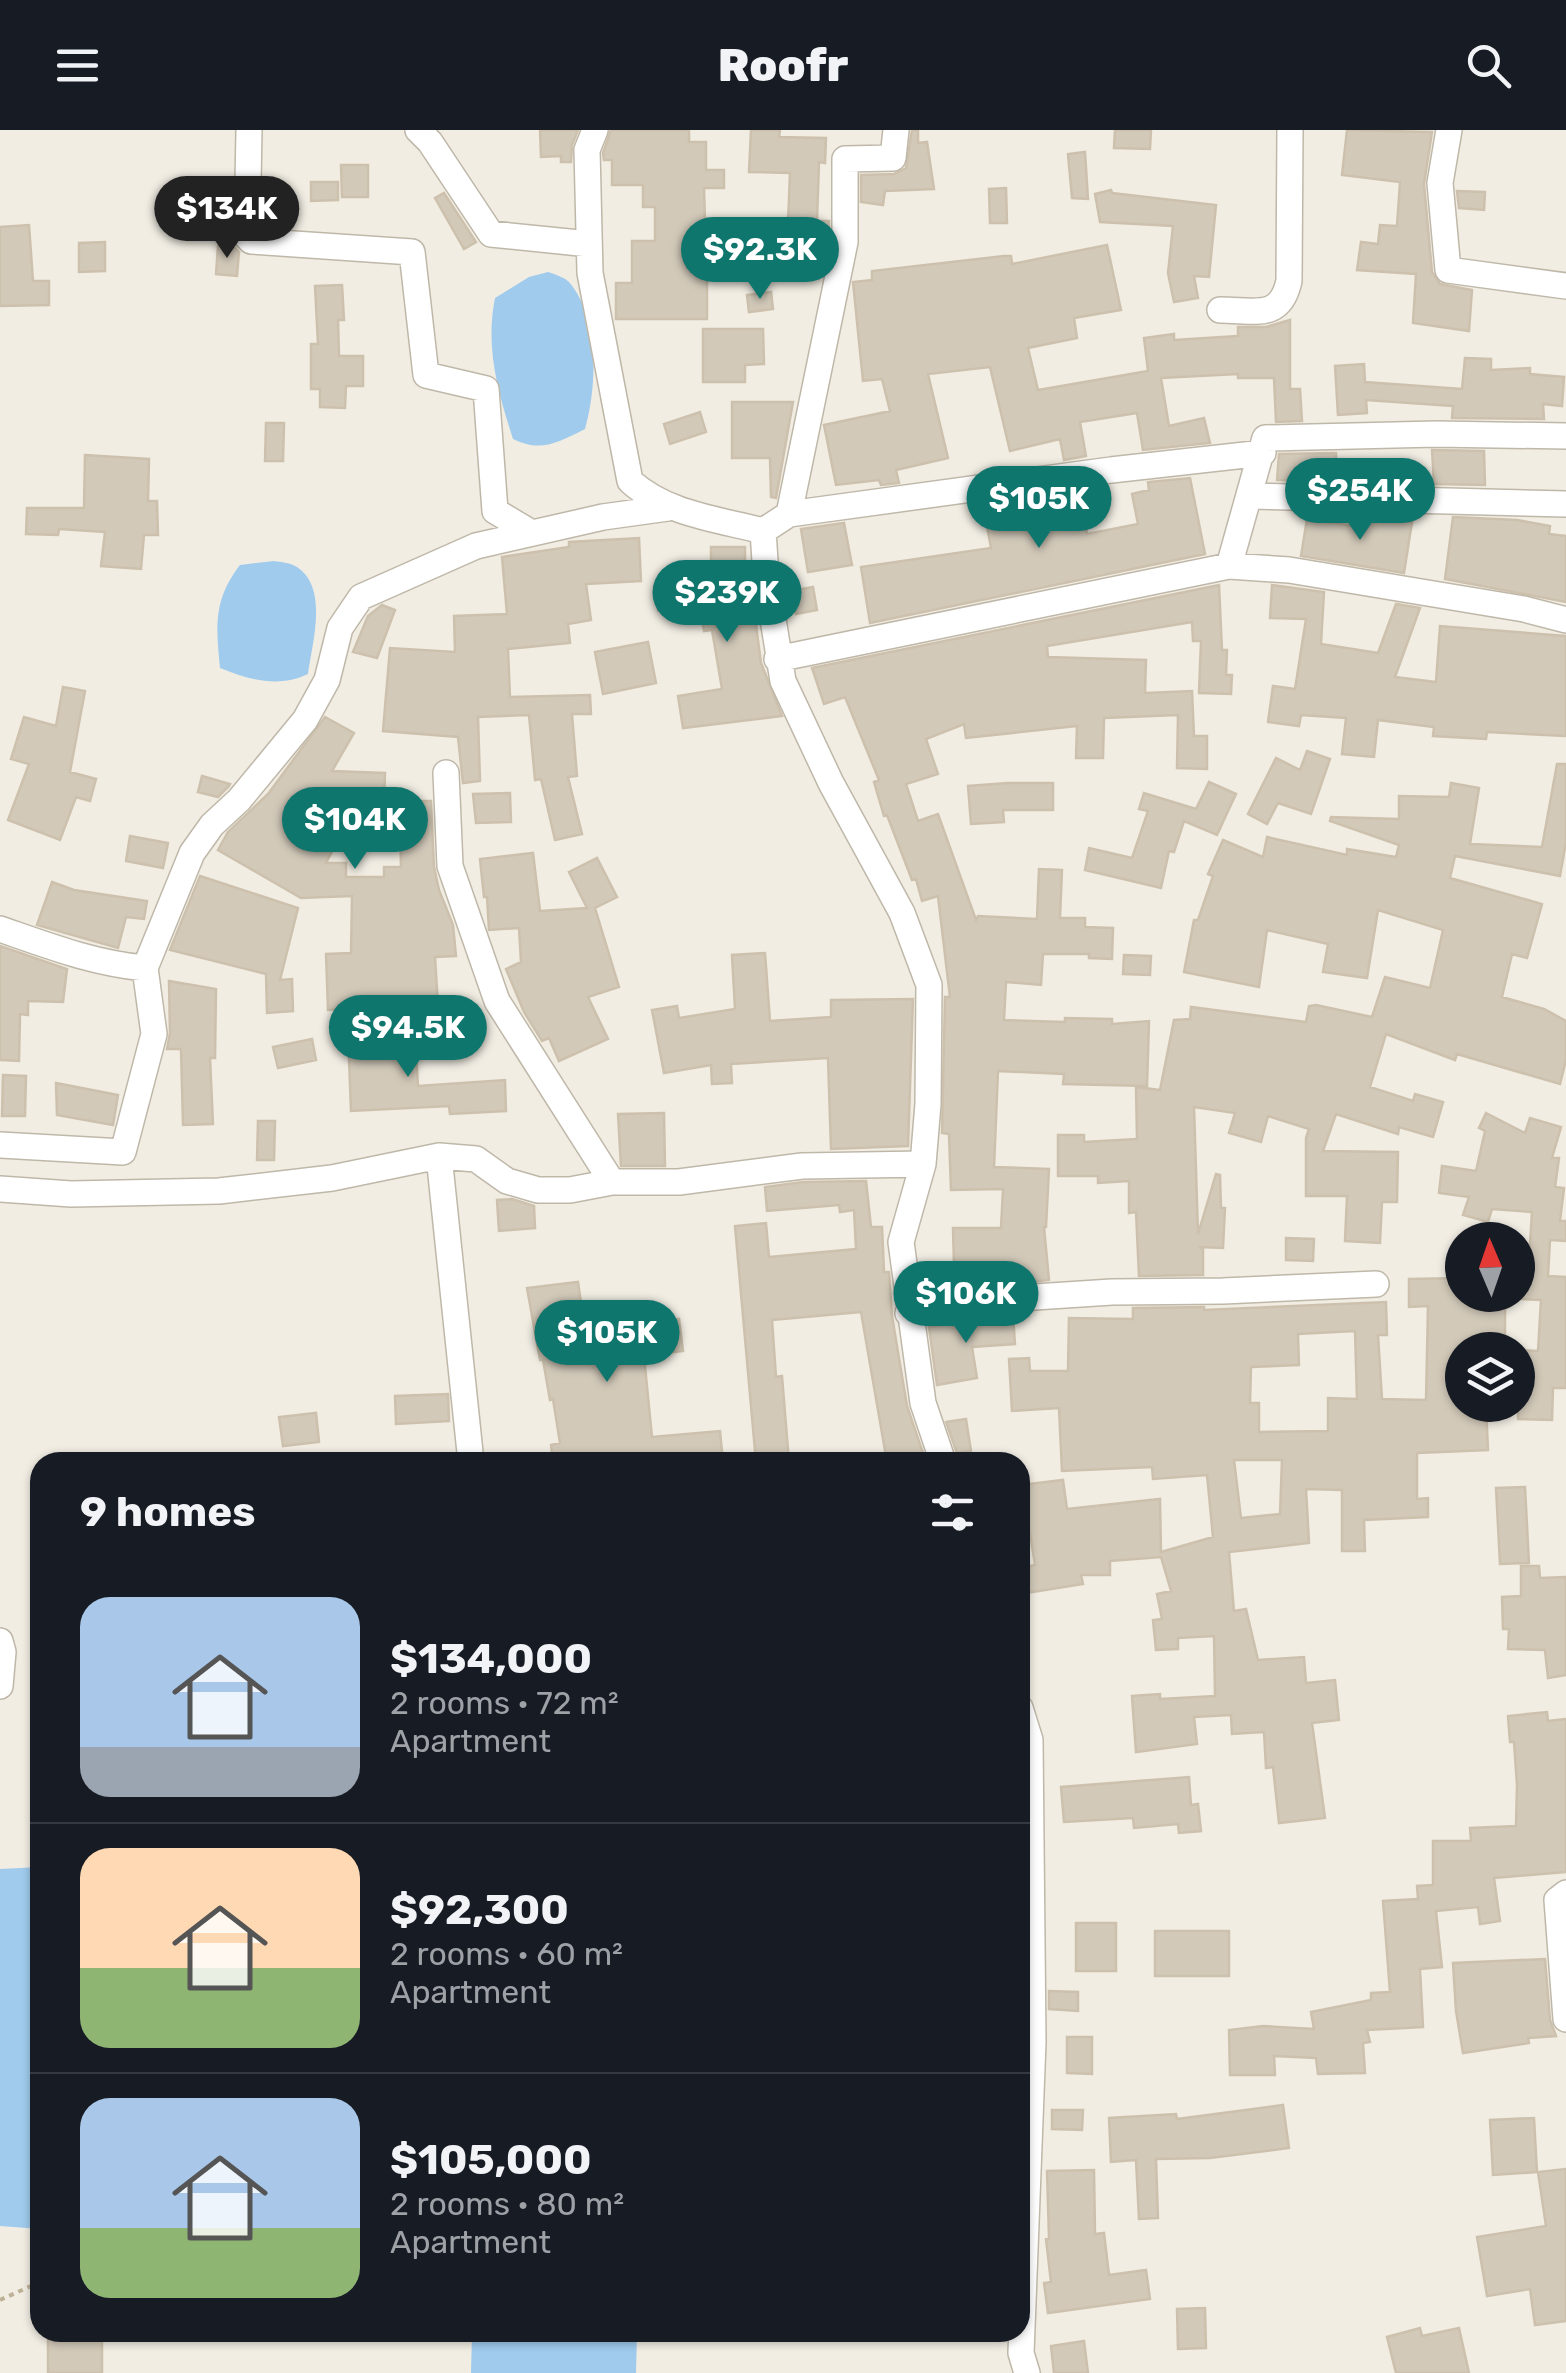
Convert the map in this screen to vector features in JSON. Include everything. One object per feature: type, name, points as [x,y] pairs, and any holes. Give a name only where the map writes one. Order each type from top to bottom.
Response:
[{"type":"street","points":[[249,130],[247,238],[412,252],[426,375],[486,389],[494,511],[530,532]]},
{"type":"street","points":[[418,130],[491,234],[589,244]]},
{"type":"street","points":[[595,130],[587,150],[590,273],[630,481],[649,498],[762,532],[789,514],[1111,470],[1263,454]]},
{"type":"street","points":[[789,514],[845,242],[846,159],[892,158],[896,130]]},
{"type":"street","points":[[1220,310],[1274,310],[1284,302],[1290,281],[1290,130]]},
{"type":"street","points":[[1448,130],[1440,182],[1448,270],[1566,286]]},
{"type":"street","points":[[1229,566],[1265,438],[1566,436]]},
{"type":"street","points":[[1250,496],[1566,504]]},
{"type":"street","points":[[0,1144],[122,1152],[154,1034],[145,968],[192,853],[212,824],[239,800],[305,720],[327,680],[340,628],[361,597],[476,546],[530,532],[671,507]]},
{"type":"street","points":[[762,532],[783,681],[831,783],[902,913],[928,984],[928,1104],[922,1164],[901,1242],[923,1403],[940,1452]]},
{"type":"street","points":[[778,659],[1229,566],[1289,570],[1524,609],[1566,620]]},
{"type":"street","points":[[446,773],[450,866],[497,1001],[612,1182]]},
{"type":"street","points":[[0,929],[72,955],[145,968]]},
{"type":"street","points":[[0,1189],[71,1194],[220,1191],[332,1178],[439,1156],[476,1159],[506,1181],[538,1190],[570,1190],[612,1182],[678,1182],[802,1166],[922,1164]]},
{"type":"street","points":[[439,1156],[471,1452]]},
{"type":"street","points":[[908,1313],[1018,1298],[1112,1292],[1376,1284]]},
{"type":"street","points":[[0,1641],[0,1686]]},
{"type":"street","points":[[1030,1740],[1030,2120]]},
{"type":"street","points":[[1566,1894],[1556,1900],[1566,2020]]},
{"type":"street","points":[[1021,2342],[1027,2373]]},
{"type":"path","points":[[0,2300],[30,2286]]},
{"type":"water","points":[[548,272],[569,282],[586,314],[593,353],[592,393],[585,429],[558,442],[532,445],[513,439],[495,370],[492,316],[495,298],[529,277]]},
{"type":"water","points":[[274,561],[295,566],[307,576],[316,602],[308,674],[286,681],[253,679],[220,668],[217,626],[231,578],[240,565]]},
{"type":"water","points":[[30,1868],[30,2228],[0,2226],[0,1869]]},
{"type":"water","points":[[472,2342],[637,2342],[636,2373],[471,2373]]},
{"type":"building","points":[[540,130],[578,130],[571,162],[561,162],[561,156],[541,157]]},
{"type":"building","points":[[611,130],[689,130],[689,142],[706,142],[706,170],[724,170],[724,188],[704,188],[705,223],[788,223],[790,173],[749,172],[751,130],[780,130],[779,137],[826,138],[825,163],[819,162],[817,221],[829,221],[825,260],[711,262],[707,319],[616,319],[616,283],[632,283],[632,241],[655,241],[655,207],[643,207],[643,185],[612,185],[612,160],[604,160],[603,153]]},
{"type":"building","points":[[912,130],[918,130],[918,143],[927,142],[934,189],[885,191],[883,205],[861,202],[861,175],[894,174],[906,168]]},
{"type":"building","points":[[1115,130],[1151,130],[1150,149],[1114,148]]},
{"type":"building","points":[[1347,130],[1432,132],[1424,184],[1432,272],[1440,284],[1472,290],[1469,331],[1413,323],[1416,274],[1357,270],[1361,242],[1378,244],[1380,225],[1397,226],[1400,182],[1342,175]]},
{"type":"building","points":[[1085,152],[1088,199],[1072,198],[1068,154]]},
{"type":"building","points":[[341,165],[368,165],[368,197],[342,197]]},
{"type":"building","points":[[311,182],[338,182],[338,200],[311,201]]},
{"type":"building","points":[[1006,188],[1007,223],[990,223],[989,189]]},
{"type":"building","points":[[1111,190],[1216,205],[1209,277],[1194,276],[1198,298],[1174,302],[1168,273],[1173,226],[1100,222],[1095,194]]},
{"type":"building","points":[[1457,191],[1485,192],[1484,210],[1459,208]]},
{"type":"building","points":[[444,193],[476,242],[464,249],[435,198]]},
{"type":"building","points":[[29,225],[33,281],[49,281],[49,305],[0,306],[0,227]]},
{"type":"building","points":[[105,242],[105,271],[79,272],[79,243]]},
{"type":"building","points":[[1107,245],[1121,310],[1074,318],[1077,338],[1028,348],[1038,390],[1148,371],[1144,338],[1174,334],[1174,340],[1238,336],[1238,327],[1266,327],[1290,320],[1290,389],[1300,389],[1302,421],[1276,422],[1274,378],[1238,378],[1238,374],[1161,378],[1169,426],[1204,418],[1210,443],[1143,450],[1137,413],[1080,422],[1086,456],[1064,460],[1060,439],[1010,451],[990,367],[928,374],[948,458],[896,470],[899,483],[881,485],[879,480],[836,485],[824,425],[890,411],[882,379],[863,381],[853,282],[872,280],[872,271],[1004,256],[1011,256],[1012,264]]},
{"type":"building","points":[[218,246],[239,252],[237,276],[216,274]]},
{"type":"building","points":[[342,285],[344,320],[338,320],[339,356],[363,356],[363,386],[346,386],[345,408],[320,407],[320,389],[311,389],[311,344],[318,344],[315,286]]},
{"type":"building","points":[[771,292],[773,309],[749,312],[747,295]]},
{"type":"building","points":[[703,329],[763,329],[764,364],[745,365],[745,382],[703,382]]},
{"type":"building","points":[[1465,358],[1491,359],[1491,370],[1530,368],[1530,374],[1564,377],[1562,406],[1543,404],[1544,419],[1452,418],[1453,406],[1366,400],[1367,413],[1338,415],[1335,366],[1364,364],[1365,382],[1462,389]]},
{"type":"building","points":[[732,402],[793,402],[776,498],[771,497],[770,458],[732,458]]},
{"type":"building","points":[[700,412],[706,432],[670,444],[664,424]]},
{"type":"building","points":[[266,423],[284,423],[283,461],[265,461]]},
{"type":"building","points":[[1432,450],[1484,451],[1485,485],[1434,484]]},
{"type":"building","points":[[1336,453],[1337,482],[1277,480],[1279,454]]},
{"type":"building","points":[[85,455],[149,459],[148,501],[157,501],[158,535],[144,535],[141,569],[101,566],[105,532],[59,529],[58,535],[26,534],[27,508],[84,508]]},
{"type":"building","points":[[1190,478],[1205,554],[870,623],[861,567],[991,548],[983,504],[1081,490],[1087,534],[1138,524],[1132,494],[1149,490],[1148,482]]},
{"type":"building","points":[[1362,515],[1412,522],[1404,573],[1301,556],[1307,519],[1360,527]]},
{"type":"building","points":[[1453,517],[1517,520],[1550,526],[1549,534],[1566,536],[1566,602],[1445,579]]},
{"type":"building","points":[[844,523],[852,565],[808,572],[801,529]]},
{"type":"building","points":[[639,538],[641,581],[586,584],[591,620],[568,624],[570,643],[508,649],[510,697],[590,695],[591,714],[572,714],[577,776],[568,777],[582,834],[555,840],[541,779],[535,780],[529,715],[478,717],[480,781],[463,783],[458,737],[383,731],[390,648],[455,652],[454,616],[507,614],[502,557],[569,547],[569,542]]},
{"type":"building","points":[[711,547],[745,547],[745,581],[750,580],[761,663],[782,716],[683,728],[678,696],[722,689],[712,630],[704,631],[699,604],[658,610],[656,592],[711,585]]},
{"type":"building","points":[[1219,585],[1222,650],[1227,650],[1226,675],[1232,675],[1231,694],[1199,693],[1201,641],[1193,641],[1192,622],[1047,646],[1048,657],[1146,660],[1145,693],[1192,691],[1194,736],[1207,736],[1207,769],[1177,768],[1178,715],[1104,718],[1103,758],[1076,758],[1077,726],[966,738],[964,724],[926,739],[938,774],[906,784],[918,821],[938,814],[976,920],[978,916],[1037,919],[1039,869],[1062,870],[1060,918],[1085,918],[1085,927],[1113,928],[1112,959],[1089,958],[1089,954],[1043,954],[1041,985],[1006,982],[1004,1020],[1112,1019],[1112,1024],[1149,1021],[1147,1086],[1063,1084],[1064,1074],[998,1071],[994,1167],[1049,1169],[1044,1227],[1049,1280],[925,1294],[921,1269],[954,1266],[953,1228],[1001,1228],[1003,1189],[951,1190],[949,1134],[942,1133],[945,997],[950,997],[938,896],[922,901],[916,879],[912,880],[887,815],[884,816],[874,782],[879,780],[845,697],[824,704],[812,668]]},
{"type":"building","points":[[1272,585],[1324,592],[1321,644],[1378,653],[1396,604],[1420,608],[1395,677],[1436,682],[1440,626],[1566,636],[1566,736],[1487,732],[1486,739],[1433,736],[1434,727],[1378,720],[1374,757],[1342,754],[1346,718],[1301,715],[1299,726],[1268,722],[1273,686],[1295,689],[1306,619],[1270,618]]},
{"type":"building","points":[[813,587],[817,610],[796,614],[791,591]]},
{"type":"building","points":[[382,605],[395,610],[377,658],[353,652],[368,616]]},
{"type":"building","points":[[648,642],[656,683],[603,694],[595,652]]},
{"type":"building","points":[[63,687],[85,691],[70,772],[96,779],[90,801],[76,797],[60,840],[8,820],[29,764],[11,759],[24,717],[56,726]]},
{"type":"building","points":[[325,717],[354,733],[332,771],[385,773],[384,801],[431,801],[434,867],[453,925],[456,956],[435,957],[438,1006],[328,1010],[326,954],[351,953],[352,896],[301,898],[218,850],[228,832],[268,794]],"holes":[[[345,827],[400,827],[401,867],[384,867],[384,877],[346,877],[346,863],[326,863]]]},
{"type":"building","points":[[1307,751],[1330,759],[1311,814],[1278,803],[1267,824],[1248,814],[1276,758],[1300,770]]},
{"type":"building","points":[[1557,764],[1566,764],[1566,842],[1560,876],[1455,856],[1450,878],[1542,904],[1527,958],[1512,954],[1502,997],[1544,1009],[1566,1021],[1566,1060],[1560,1084],[1457,1054],[1455,1060],[1386,1034],[1370,1087],[1413,1101],[1415,1094],[1443,1102],[1433,1137],[1399,1127],[1398,1134],[1336,1114],[1323,1151],[1398,1152],[1397,1202],[1382,1202],[1380,1243],[1345,1241],[1347,1196],[1306,1196],[1309,1129],[1268,1116],[1261,1142],[1229,1133],[1235,1113],[1194,1107],[1198,1234],[1216,1174],[1220,1175],[1221,1208],[1225,1208],[1223,1248],[1199,1247],[1203,1249],[1203,1275],[1139,1276],[1136,1212],[1129,1213],[1129,1181],[1098,1183],[1098,1176],[1058,1176],[1058,1135],[1084,1135],[1084,1142],[1137,1139],[1136,1087],[1160,1090],[1174,1020],[1190,1019],[1191,1007],[1306,1022],[1309,1006],[1316,1005],[1372,1017],[1385,977],[1430,988],[1443,930],[1378,910],[1367,978],[1323,972],[1328,944],[1267,930],[1259,987],[1184,972],[1194,920],[1198,920],[1213,876],[1208,874],[1223,840],[1263,857],[1267,837],[1347,855],[1347,849],[1396,857],[1399,845],[1330,821],[1331,817],[1399,819],[1399,796],[1449,797],[1451,783],[1479,788],[1470,844],[1542,847]]},
{"type":"building","points":[[202,776],[230,784],[218,797],[198,792]]},
{"type":"building","points":[[1209,782],[1236,794],[1217,835],[1184,821],[1174,852],[1169,851],[1161,888],[1085,870],[1089,848],[1132,858],[1148,811],[1139,809],[1144,793],[1196,809]]},
{"type":"building","points":[[1053,783],[1053,810],[1003,810],[1004,822],[971,824],[968,786]]},
{"type":"building","points":[[510,793],[511,822],[476,823],[473,794]]},
{"type":"building","points":[[130,836],[168,843],[163,868],[126,861]]},
{"type":"building","points":[[533,853],[540,911],[587,908],[569,872],[597,858],[617,897],[595,908],[619,987],[588,997],[608,1039],[559,1061],[549,1038],[542,1041],[524,1012],[506,969],[521,962],[519,928],[489,930],[484,897],[480,859]]},
{"type":"building","points":[[200,876],[298,908],[280,980],[292,979],[293,1011],[267,1013],[266,974],[170,950]]},
{"type":"building","points":[[52,882],[74,890],[147,901],[144,919],[126,917],[118,948],[37,925]]},
{"type":"building","points":[[0,946],[67,969],[63,1002],[28,1001],[28,1015],[20,1014],[19,1061],[0,1060]]},
{"type":"building","points":[[765,953],[770,1021],[831,1017],[831,1000],[913,999],[908,1146],[831,1149],[828,1058],[731,1064],[732,1083],[712,1084],[711,1065],[664,1073],[652,1010],[677,1006],[679,1018],[735,1009],[732,955]]},
{"type":"building","points":[[1124,955],[1151,956],[1150,975],[1123,974]]},
{"type":"building","points":[[169,981],[216,989],[215,1058],[210,1058],[213,1124],[183,1125],[181,1049],[167,1049]]},
{"type":"building","points":[[388,1023],[390,1052],[416,1051],[418,1086],[505,1080],[506,1111],[450,1114],[449,1106],[351,1111],[348,1032]]},
{"type":"building","points":[[312,1039],[316,1060],[278,1068],[273,1047]]},
{"type":"building","points":[[3,1075],[26,1076],[25,1116],[2,1116]]},
{"type":"building","points":[[56,1083],[118,1095],[113,1125],[57,1115]]},
{"type":"building","points":[[664,1113],[665,1166],[621,1166],[618,1114]]},
{"type":"building","points":[[1486,1113],[1525,1133],[1530,1118],[1561,1127],[1552,1158],[1559,1158],[1555,1187],[1564,1188],[1560,1221],[1566,1221],[1566,1241],[1550,1240],[1548,1276],[1566,1277],[1566,1388],[1553,1388],[1552,1420],[1535,1420],[1535,1351],[1541,1300],[1535,1300],[1532,1212],[1492,1209],[1488,1222],[1463,1215],[1469,1197],[1439,1193],[1442,1166],[1476,1171],[1485,1131],[1479,1128]]},
{"type":"building","points":[[258,1121],[275,1121],[274,1160],[257,1160]]},
{"type":"building","points":[[866,1181],[871,1227],[882,1227],[884,1272],[889,1272],[907,1406],[923,1452],[885,1452],[861,1312],[772,1320],[776,1377],[782,1376],[788,1452],[755,1452],[735,1226],[766,1223],[769,1257],[856,1249],[854,1210],[840,1212],[839,1205],[767,1211],[765,1187]]},
{"type":"building","points":[[512,1199],[534,1206],[535,1228],[499,1231],[497,1200]]},
{"type":"building","points":[[1286,1238],[1314,1239],[1313,1261],[1286,1260]]},
{"type":"building","points":[[1445,1278],[1445,1312],[1505,1312],[1505,1332],[1445,1332],[1445,1422],[1487,1422],[1488,1450],[1417,1453],[1417,1499],[1428,1498],[1428,1517],[1364,1520],[1365,1551],[1342,1551],[1342,1490],[1306,1489],[1309,1543],[1229,1552],[1234,1611],[1246,1609],[1258,1660],[1304,1657],[1306,1683],[1335,1680],[1339,1720],[1312,1723],[1325,1818],[1279,1823],[1273,1767],[1266,1768],[1264,1732],[1232,1734],[1231,1715],[1194,1717],[1197,1744],[1136,1752],[1132,1696],[1215,1696],[1214,1636],[1178,1638],[1178,1649],[1156,1650],[1153,1620],[1162,1619],[1157,1594],[1171,1591],[1161,1557],[1110,1561],[1110,1575],[1081,1575],[1083,1584],[1030,1592],[1030,1566],[1035,1565],[1030,1533],[1030,1484],[1063,1480],[1067,1509],[1160,1499],[1161,1552],[1213,1537],[1207,1475],[1153,1479],[1152,1467],[1062,1471],[1059,1408],[1012,1411],[1009,1359],[1029,1358],[1030,1371],[1068,1371],[1069,1318],[1133,1319],[1133,1308],[1204,1310],[1386,1302],[1387,1335],[1378,1335],[1382,1399],[1426,1400],[1428,1306],[1409,1307],[1409,1279]],"holes":[[[1355,1331],[1357,1399],[1328,1398],[1328,1431],[1259,1432],[1259,1403],[1250,1403],[1251,1367],[1299,1365],[1298,1334]],[[1234,1460],[1282,1460],[1280,1514],[1241,1518]]]},
{"type":"building","points":[[578,1282],[584,1324],[593,1323],[594,1330],[679,1319],[683,1351],[644,1356],[652,1437],[720,1431],[722,1452],[552,1452],[551,1445],[560,1443],[527,1288]]},
{"type":"building","points":[[1013,1315],[1015,1344],[972,1347],[977,1378],[937,1385],[929,1327]]},
{"type":"building","points":[[448,1394],[449,1421],[396,1424],[395,1396]]},
{"type":"building","points":[[316,1413],[319,1442],[283,1446],[279,1417]]},
{"type":"building","points":[[966,1419],[971,1451],[957,1452],[946,1422]]},
{"type":"building","points":[[1525,1487],[1529,1563],[1500,1564],[1496,1488]]},
{"type":"building","points":[[1521,1566],[1539,1566],[1540,1578],[1566,1577],[1566,1675],[1548,1678],[1545,1650],[1508,1649],[1509,1629],[1503,1629],[1502,1597],[1521,1596]]},
{"type":"building","points":[[1547,1712],[1548,1721],[1566,1719],[1566,1872],[1494,1878],[1500,1921],[1480,1924],[1478,1907],[1436,1911],[1442,1967],[1420,1969],[1423,2027],[1367,2030],[1370,2042],[1363,2043],[1365,2073],[1318,2074],[1316,2058],[1274,2056],[1275,2075],[1230,2075],[1229,2030],[1263,2026],[1314,2029],[1311,2012],[1371,2000],[1371,1993],[1390,1992],[1383,1901],[1418,1899],[1417,1886],[1433,1885],[1433,1841],[1471,1841],[1470,1828],[1516,1826],[1514,1742],[1510,1742],[1508,1716]]},
{"type":"building","points":[[1189,1777],[1191,1805],[1198,1804],[1201,1831],[1179,1833],[1178,1824],[1134,1828],[1133,1818],[1064,1822],[1061,1787]]},
{"type":"building","points":[[1076,1923],[1116,1923],[1116,1971],[1076,1971]]},
{"type":"building","points":[[1155,1931],[1229,1931],[1229,1976],[1155,1976]]},
{"type":"building","points":[[1545,1959],[1550,2020],[1556,2036],[1528,2038],[1529,2043],[1463,2053],[1453,1963]]},
{"type":"building","points":[[1049,1991],[1078,1992],[1078,2011],[1049,2009]]},
{"type":"building","points":[[1067,2037],[1092,2037],[1092,2074],[1067,2073]]},
{"type":"building","points":[[1283,2105],[1289,2148],[1210,2158],[1156,2159],[1158,2218],[1139,2219],[1136,2160],[1111,2162],[1109,2118],[1176,2114],[1177,2119]]},
{"type":"building","points":[[1052,2110],[1083,2110],[1082,2130],[1052,2129]]},
{"type":"building","points":[[1534,2118],[1537,2172],[1493,2175],[1490,2120]]},
{"type":"building","points":[[1566,2169],[1566,2321],[1535,2325],[1530,2289],[1487,2296],[1477,2237],[1546,2226],[1538,2172]]},
{"type":"building","points":[[1094,2170],[1095,2234],[1104,2233],[1109,2275],[1146,2270],[1150,2299],[1048,2313],[1044,2283],[1051,2282],[1046,2239],[1047,2171]]},
{"type":"building","points":[[1205,2308],[1206,2348],[1178,2349],[1177,2309]]},
{"type":"building","points":[[1420,2328],[1422,2336],[1459,2328],[1469,2373],[1396,2373],[1387,2337]]},
{"type":"building","points":[[1084,2341],[1088,2373],[1054,2373],[1051,2346]]},
{"type":"building","points":[[48,2342],[102,2342],[102,2373],[48,2373]]}]
